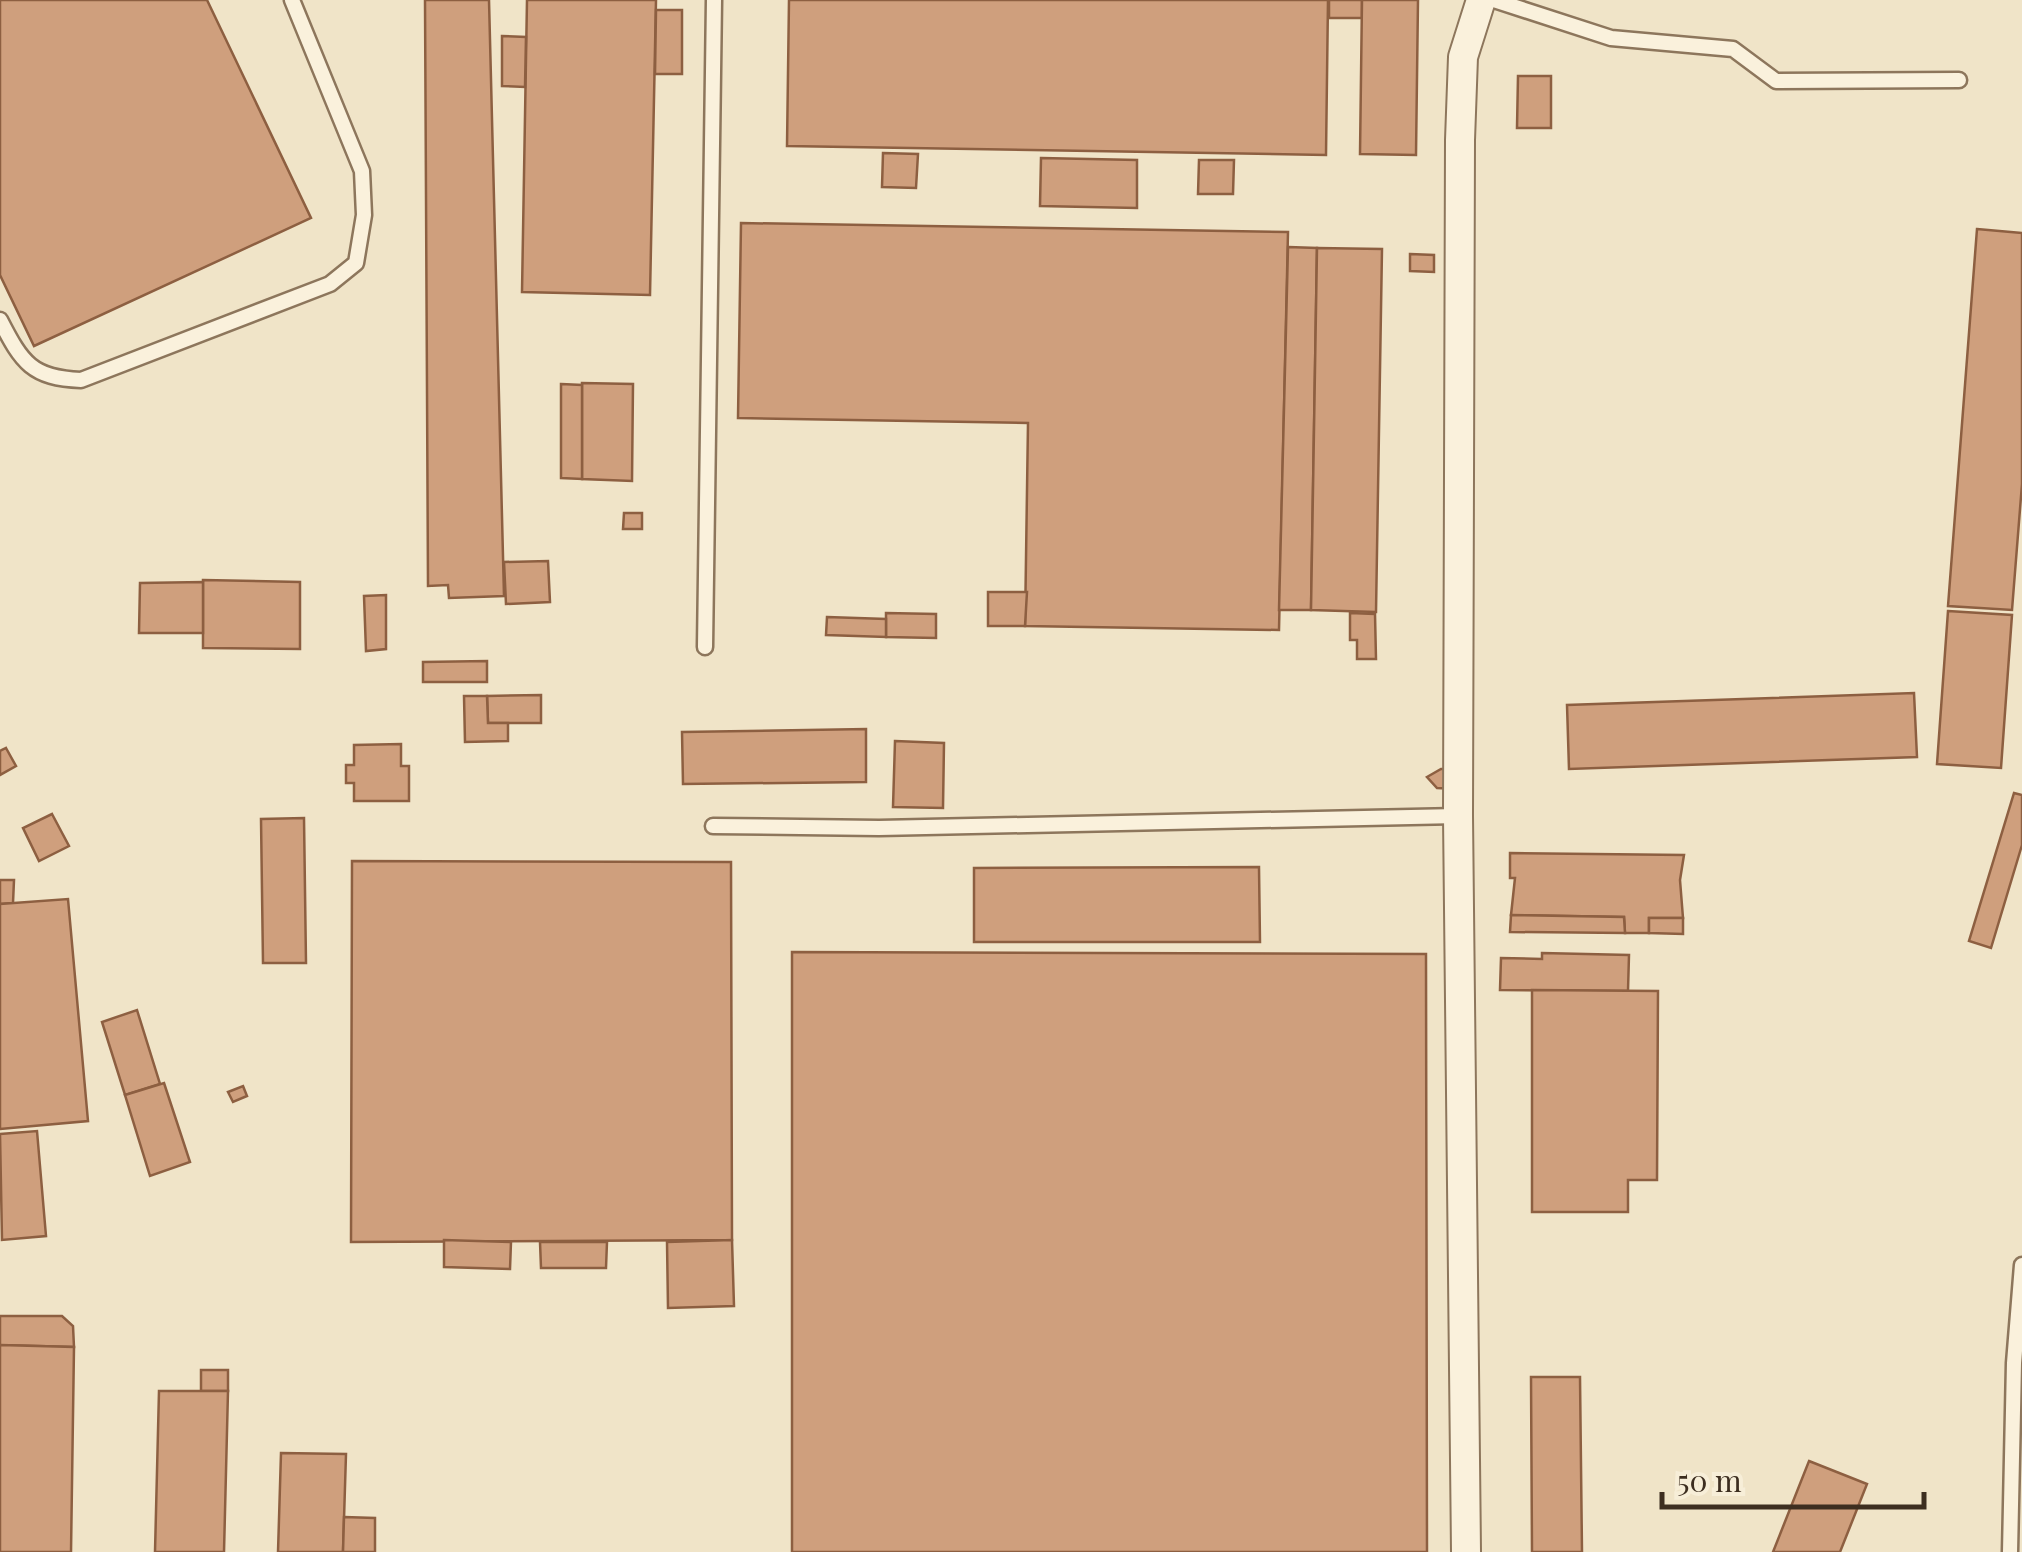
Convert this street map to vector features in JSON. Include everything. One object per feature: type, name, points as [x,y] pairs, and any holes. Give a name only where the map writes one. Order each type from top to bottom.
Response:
[{"type":"street","points":[[1466,1552],[1458,816],[1460,140],[1463,57],[1480,0]]},
{"type":"lane","points":[[0,320],[16,352],[48,379],[81,380],[330,284],[356,262],[364,214],[362,171],[292,0]]},
{"type":"lane","points":[[705,647],[714,0]]},
{"type":"lane","points":[[1494,0],[1611,38],[1734,50],[1776,81],[1960,80]]},
{"type":"lane","points":[[713,826],[878,828],[1458,816]]},
{"type":"lane","points":[[2010,1552],[2014,1363],[2022,1266]]},
{"type":"building","points":[[0,0],[207,0],[311,218],[34,346],[0,275]]},
{"type":"building","points":[[425,0],[489,0],[504,596],[449,598],[448,585],[428,586]]},
{"type":"building","points":[[527,0],[656,0],[650,295],[522,292]]},
{"type":"building","points":[[789,0],[1328,0],[1326,155],[787,146]]},
{"type":"building","points":[[1329,0],[1362,0],[1362,18],[1329,18]]},
{"type":"building","points":[[1362,0],[1418,0],[1416,155],[1360,154]]},
{"type":"building","points":[[656,10],[682,10],[682,74],[655,74]]},
{"type":"building","points":[[502,36],[526,37],[525,87],[502,86]]},
{"type":"building","points":[[1518,76],[1551,76],[1551,128],[1517,128]]},
{"type":"building","points":[[883,153],[918,154],[916,188],[882,187]]},
{"type":"building","points":[[1041,158],[1137,160],[1137,208],[1040,206]]},
{"type":"building","points":[[1199,160],[1234,160],[1233,194],[1198,194]]},
{"type":"building","points":[[741,223],[1288,232],[1279,630],[1025,626],[1028,423],[738,418]]},
{"type":"building","points":[[1977,229],[2022,233],[2022,484],[2012,610],[1948,606]]},
{"type":"building","points":[[1288,247],[1317,248],[1311,610],[1279,610]]},
{"type":"building","points":[[1317,248],[1382,249],[1376,612],[1311,610]]},
{"type":"building","points":[[1410,254],[1434,255],[1434,272],[1410,271]]},
{"type":"building","points":[[582,383],[633,384],[632,481],[582,479]]},
{"type":"building","points":[[561,384],[582,385],[582,479],[561,478]]},
{"type":"building","points":[[624,513],[642,513],[642,529],[623,529]]},
{"type":"building","points":[[548,561],[550,602],[506,604],[504,562]]},
{"type":"building","points":[[203,580],[300,582],[300,649],[203,648]]},
{"type":"building","points":[[203,582],[203,633],[139,633],[140,583]]},
{"type":"building","points":[[988,592],[1027,592],[1025,626],[988,626]]},
{"type":"building","points":[[386,595],[386,649],[366,651],[364,596]]},
{"type":"building","points":[[1948,611],[2012,615],[2001,768],[1937,764]]},
{"type":"building","points":[[886,613],[936,614],[936,638],[886,637]]},
{"type":"building","points":[[1350,613],[1375,614],[1376,659],[1357,659],[1357,640],[1350,640]]},
{"type":"building","points":[[827,617],[886,619],[886,637],[826,635]]},
{"type":"building","points":[[487,661],[487,682],[423,682],[423,662]]},
{"type":"building","points":[[1914,693],[1917,757],[1569,769],[1567,705]]},
{"type":"building","points":[[541,695],[541,723],[488,723],[487,696]]},
{"type":"building","points":[[464,696],[487,696],[488,723],[508,723],[508,741],[465,742]]},
{"type":"building","points":[[866,729],[866,782],[683,784],[682,732]]},
{"type":"building","points":[[895,741],[944,743],[943,808],[893,807]]},
{"type":"building","points":[[401,744],[401,766],[409,766],[409,801],[354,801],[354,783],[346,783],[346,765],[354,765],[354,745]]},
{"type":"building","points":[[6,748],[16,766],[0,775],[0,751]]},
{"type":"building","points":[[1441,769],[1455,769],[1455,789],[1437,788],[1427,777]]},
{"type":"building","points":[[2014,793],[2022,795],[2022,845],[1991,948],[1969,941]]},
{"type":"building","points":[[52,814],[69,846],[39,861],[23,828]]},
{"type":"building","points":[[304,818],[306,963],[263,963],[261,819]]},
{"type":"building","points":[[1510,853],[1684,855],[1680,880],[1683,918],[1649,918],[1649,933],[1625,933],[1624,917],[1511,915],[1515,878],[1510,878]]},
{"type":"building","points":[[352,861],[731,862],[732,1240],[351,1242]]},
{"type":"building","points":[[1259,867],[1260,942],[974,942],[974,868]]},
{"type":"building","points":[[0,880],[14,880],[13,903],[0,904]]},
{"type":"building","points":[[68,899],[88,1121],[0,1129],[0,904]]},
{"type":"building","points":[[1511,915],[1624,917],[1625,933],[1510,932]]},
{"type":"building","points":[[1649,918],[1683,918],[1683,934],[1649,933]]},
{"type":"building","points":[[792,952],[1426,954],[1427,1552],[792,1552]]},
{"type":"building","points":[[1542,953],[1629,955],[1628,991],[1500,990],[1501,958],[1542,959]]},
{"type":"building","points":[[1532,990],[1658,991],[1657,1180],[1628,1180],[1628,1212],[1532,1212]]},
{"type":"building","points":[[137,1010],[160,1084],[125,1095],[102,1022]]},
{"type":"building","points":[[164,1083],[190,1162],[150,1176],[125,1095]]},
{"type":"building","points":[[243,1086],[247,1096],[233,1102],[228,1092]]},
{"type":"building","points":[[37,1131],[46,1236],[2,1240],[0,1134]]},
{"type":"building","points":[[444,1240],[511,1242],[510,1269],[444,1267]]},
{"type":"building","points":[[732,1240],[734,1306],[668,1308],[667,1242]]},
{"type":"building","points":[[540,1242],[607,1242],[606,1268],[541,1268]]},
{"type":"building","points":[[0,1316],[62,1316],[73,1326],[74,1347],[0,1345]]},
{"type":"building","points":[[0,1345],[74,1347],[71,1552],[0,1552]]},
{"type":"building","points":[[201,1370],[228,1370],[228,1391],[201,1391]]},
{"type":"building","points":[[1531,1377],[1580,1377],[1582,1552],[1532,1552]]},
{"type":"building","points":[[159,1391],[228,1391],[224,1552],[155,1552]]},
{"type":"building","points":[[281,1453],[346,1454],[343,1552],[278,1552]]},
{"type":"building","points":[[1809,1461],[1867,1484],[1840,1552],[1773,1552]]},
{"type":"building","points":[[344,1517],[375,1518],[375,1552],[343,1552]]}]
